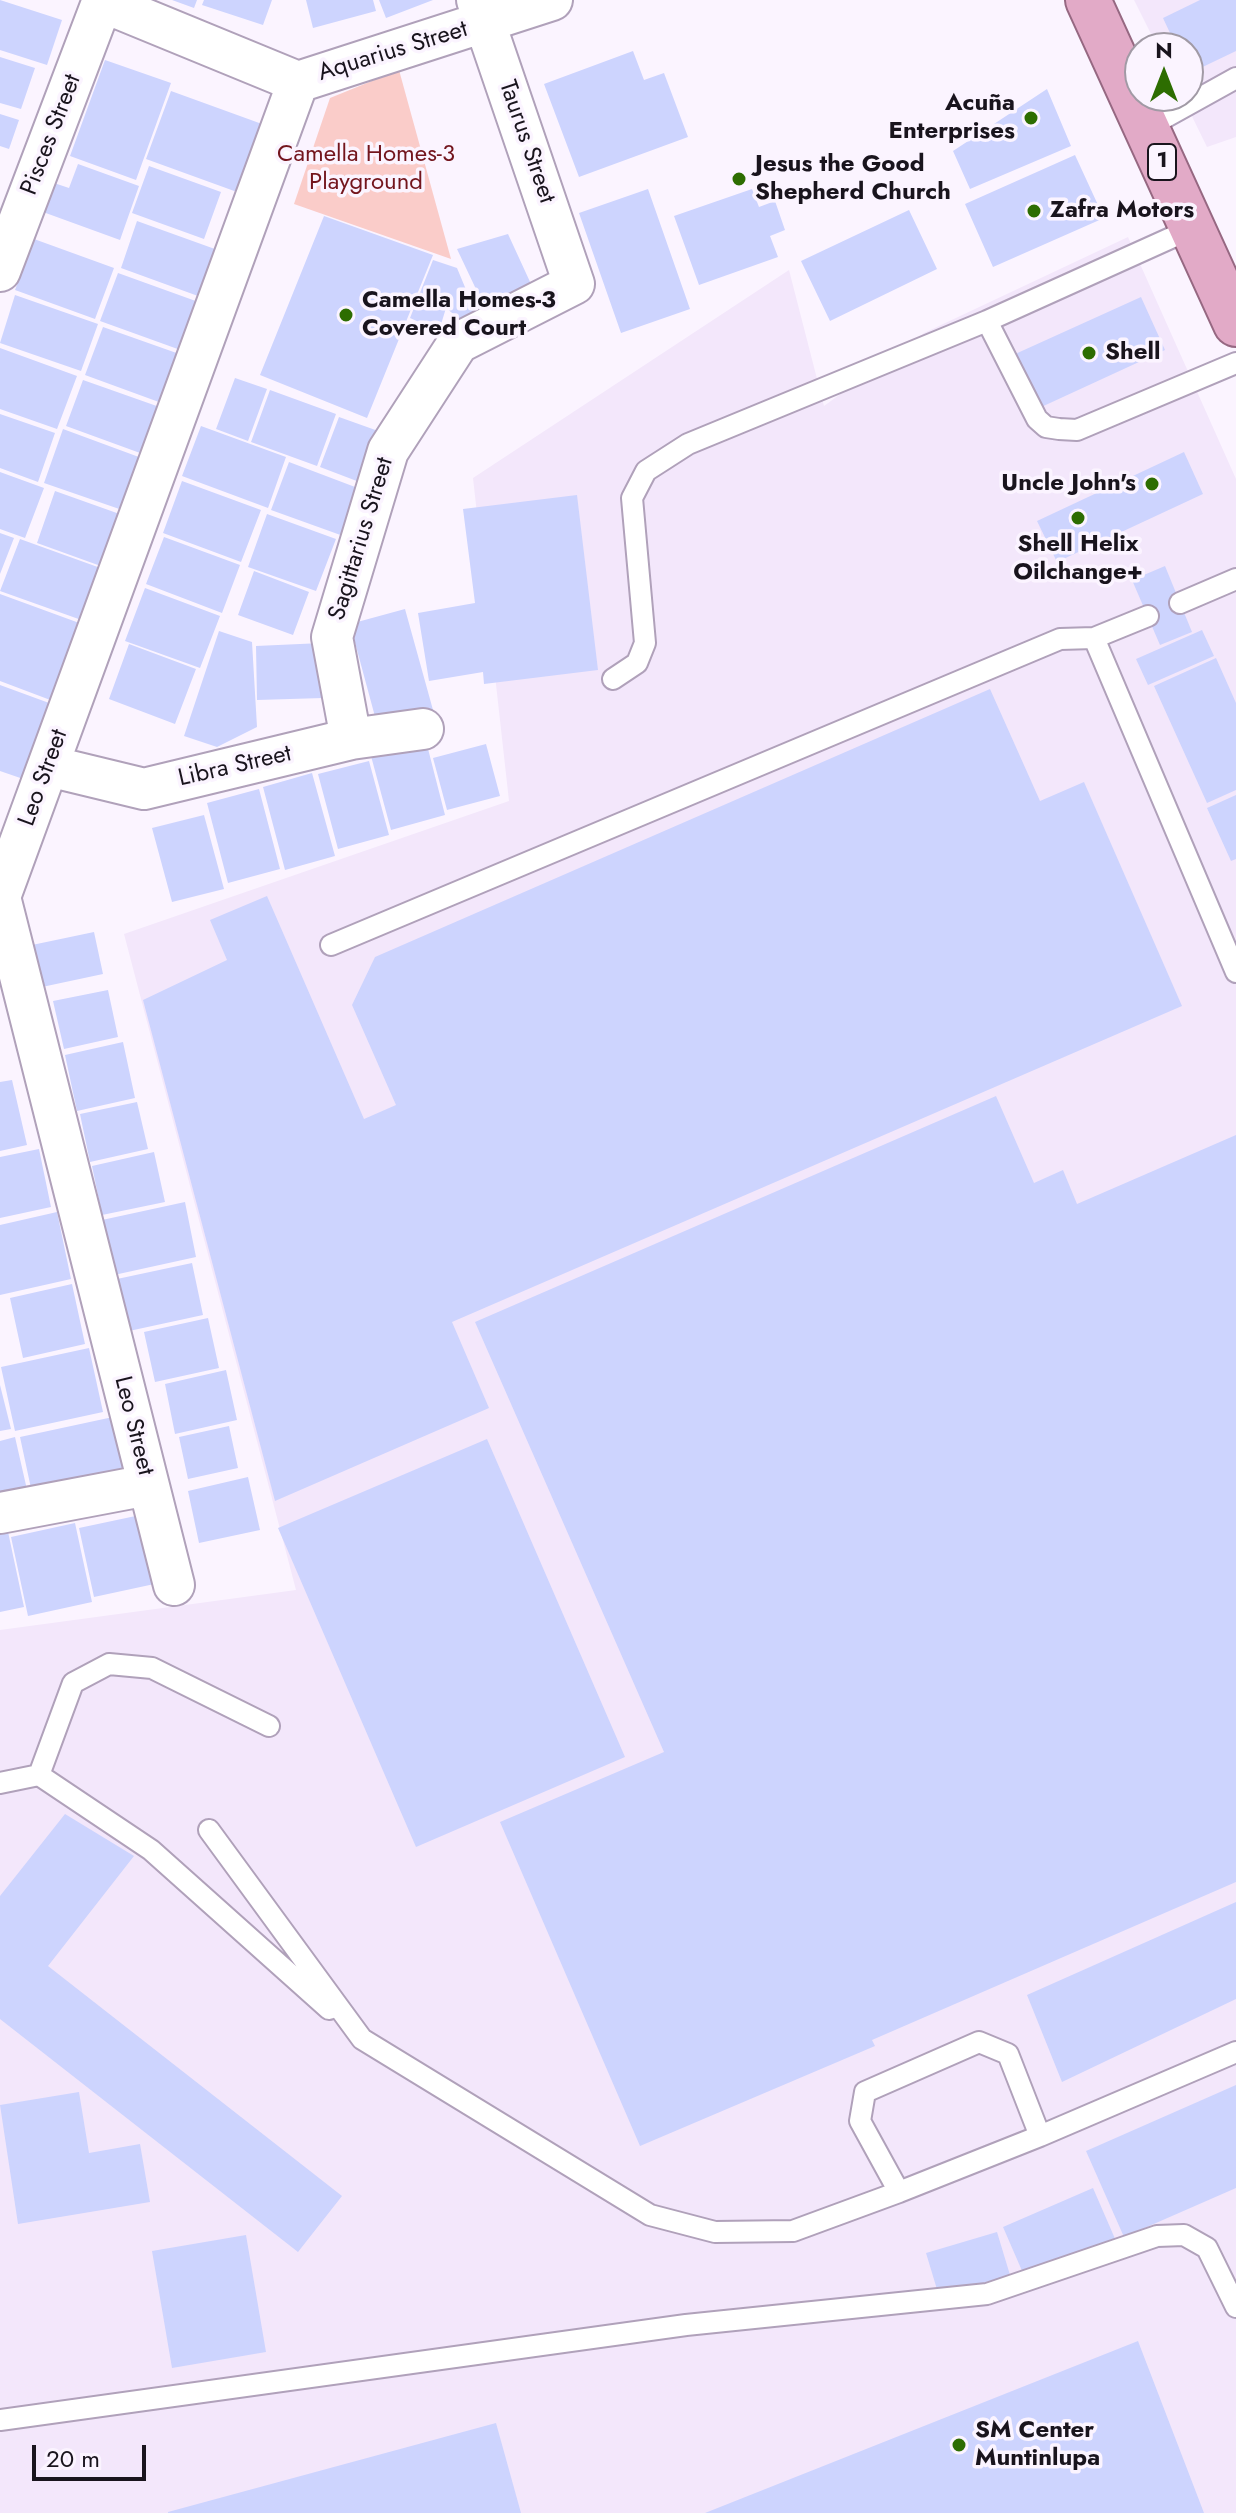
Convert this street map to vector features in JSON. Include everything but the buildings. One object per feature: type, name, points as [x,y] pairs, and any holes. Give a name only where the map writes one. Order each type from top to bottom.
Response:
[{"type":"highway","name":"1","points":[[1088,0],[1233,310]]},
{"type":"street","name":"Aquarius Street","points":[[103,1],[298,82],[481,12],[552,0]]},
{"type":"street","name":"Pisces Street","points":[[0,271],[103,1]]},
{"type":"street","name":"Taurus Street","points":[[481,12],[574,284]]},
{"type":"street","name":"Leo Street","points":[[174,1585],[10,983],[0,897],[298,82]]},
{"type":"street","name":"Sagittarius Street","points":[[351,739],[332,637],[388,451],[458,343],[574,284]]},
{"type":"street","name":"Libra Street","points":[[49,766],[144,789],[351,739],[423,729]]},
{"type":"street","points":[[0,1513],[148,1485]]},
{"type":"lane","points":[[1146,128],[1236,78]]},
{"type":"lane","points":[[613,679],[637,663],[645,643],[632,498],[646,471],[688,444],[987,321],[1193,228]]},
{"type":"lane","points":[[987,321],[1037,419],[1046,427],[1077,430],[1236,363]]},
{"type":"lane","points":[[1180,603],[1236,580]]},
{"type":"lane","points":[[331,945],[1060,639],[1094,638],[1148,616]]},
{"type":"lane","points":[[1094,638],[1236,972]]},
{"type":"lane","points":[[39,1775],[73,1683],[109,1664],[152,1668],[269,1726]]},
{"type":"lane","points":[[0,1783],[39,1775],[151,1850],[362,2039],[650,2215],[715,2232],[793,2231],[1040,2136],[1236,2052]]},
{"type":"lane","points":[[209,1830],[362,2039]]},
{"type":"lane","points":[[899,2192],[860,2121],[865,2092],[979,2042],[1008,2054],[1040,2136]]},
{"type":"lane","points":[[0,2420],[686,2325],[987,2294],[1157,2236],[1184,2235],[1207,2248],[1236,2307]]},
{"type":"shaded area","points":[[1134,0],[1236,0],[1236,137],[1207,147],[1190,112],[1204,112],[1204,32],[1150,32]]},
{"type":"shaded area","points":[[1128,237],[1236,479],[1236,2513],[0,2513],[0,1630],[296,1590],[124,934],[509,801],[473,478],[789,270],[824,406],[924,333]]},
{"type":"green space","name":"Camella Homes-3 Playground","points":[[399,70],[451,259],[294,204],[330,98]]},
{"type":"place","name":"Acuña Enterprises","points":[[1031,118]]},
{"type":"place","name":"Jesus the Good Shepherd Church","points":[[739,179]]},
{"type":"place","name":"Zafra Motors","points":[[1034,211]]},
{"type":"place","name":"Camella Homes-3 Covered Court","points":[[346,315]]},
{"type":"place","name":"Shell","points":[[1089,353]]},
{"type":"place","name":"Uncle John's","points":[[1152,484]]},
{"type":"place","name":"Shell Helix Oilchange+","points":[[1078,518]]},
{"type":"place","name":"SM Center Muntinlupa","points":[[959,2445]]}]
